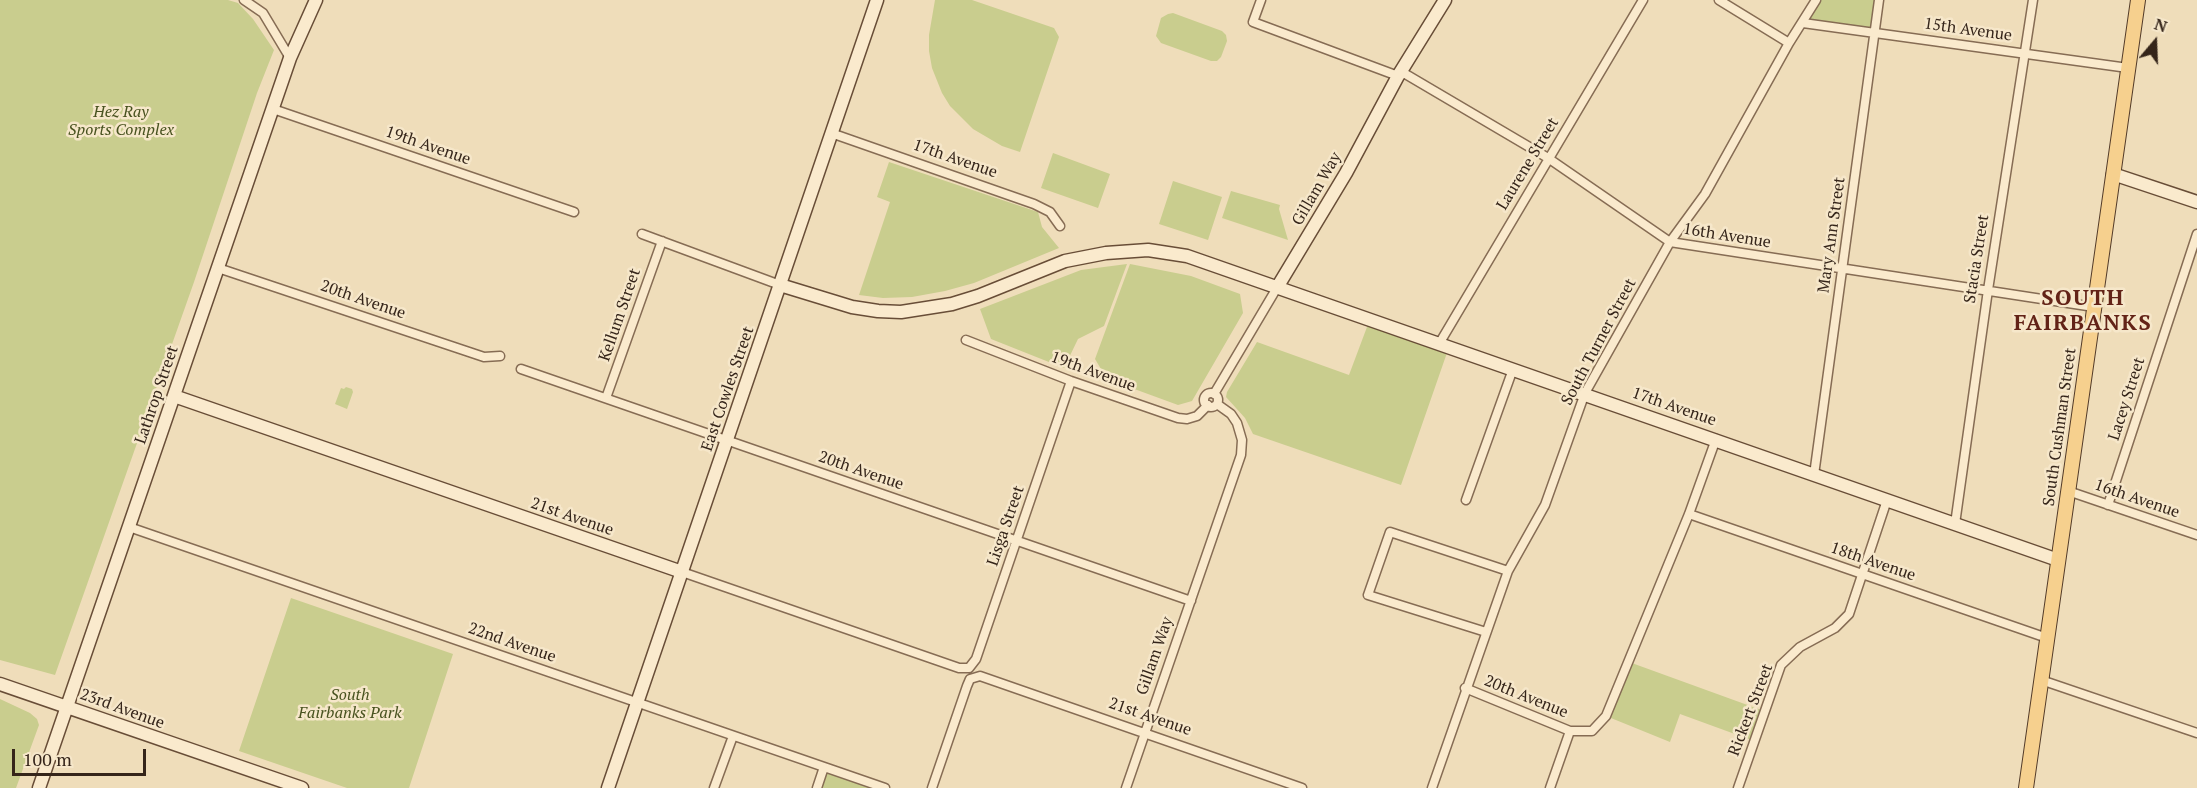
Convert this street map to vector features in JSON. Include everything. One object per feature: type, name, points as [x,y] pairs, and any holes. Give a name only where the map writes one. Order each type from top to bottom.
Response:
[{"type":"main road","name":"South Cushman Street","points":[[2026,788],[2138,0]]},
{"type":"street","points":[[244,0],[264,13],[290,58]]},
{"type":"street","name":"Lathrop Street","points":[[39,788],[290,58],[316,0]]},
{"type":"street","name":"East Cowles Street","points":[[608,788],[876,0]]},
{"type":"street","name":"16th Avenue","points":[[1261,0],[1253,22],[1400,74],[1548,158],[1670,243],[2094,307]]},
{"type":"street","name":"Gillam Way","points":[[1126,788],[1241,455],[1242,440],[1237,423],[1231,414],[1212,404],[1218,398],[1214,394],[1346,173],[1400,74],[1445,0]]},
{"type":"street","name":"Laurene Street","points":[[1439,344],[1643,0]]},
{"type":"street","points":[[1719,0],[1789,43]]},
{"type":"street","name":"South Turner Street","points":[[1432,788],[1465,688],[1508,572],[1545,505],[1585,393],[1670,243],[1705,194],[1789,43],[1816,0]]},
{"type":"street","name":"Mary Ann Street","points":[[1814,474],[1879,0]]},
{"type":"street","name":"Stacia Street","points":[[1955,524],[1988,290],[2033,0]]},
{"type":"street","name":"15th Avenue","points":[[1803,23],[2128,68]]},
{"type":"street","name":"19th Avenue","points":[[273,109],[574,212]]},
{"type":"street","name":"17th Avenue","points":[[831,133],[1034,204],[1050,212],[1060,226]]},
{"type":"street","points":[[2113,174],[2197,202]]},
{"type":"street","points":[[642,234],[780,285]]},
{"type":"street","name":"Lacey Street","points":[[2108,505],[2197,234]]},
{"type":"street","name":"Kellum Street","points":[[606,398],[662,241]]},
{"type":"street","name":"17th Avenue","points":[[780,285],[852,307],[902,312],[952,304],[978,296],[1065,261],[1127,250],[1168,252],[1187,256],[1585,393],[2058,560]]},
{"type":"street","name":"20th Avenue","points":[[218,268],[484,357],[500,356]]},
{"type":"street","name":"19th Avenue","points":[[966,340],[1071,381],[1181,419],[1197,416],[1212,404]]},
{"type":"street","name":"20th Avenue","points":[[520,369],[1191,601]]},
{"type":"street","points":[[1466,500],[1513,369]]},
{"type":"street","name":"Lisga Street","points":[[959,668],[969,668],[976,659],[1071,381]]},
{"type":"street","name":"21st Avenue","points":[[174,396],[959,668]]},
{"type":"street","points":[[1689,514],[1716,439]]},
{"type":"street","name":"16th Avenue","points":[[2068,491],[2197,535]]},
{"type":"street","name":"Rickert Street","points":[[1738,788],[1781,666],[1800,647],[1835,628],[1849,614],[1887,500]]},
{"type":"street","name":"20th Avenue","points":[[1465,688],[1570,731],[1592,731],[1606,716],[1689,514]]},
{"type":"street","name":"18th Avenue","points":[[1689,514],[2047,638]]},
{"type":"street","name":"22nd Avenue","points":[[129,527],[885,788]]},
{"type":"street","points":[[1486,632],[1368,595],[1390,532],[1508,572]]},
{"type":"street","name":"21st Avenue","points":[[932,788],[970,679],[975,676],[1302,788]]},
{"type":"street","points":[[2041,680],[2197,733]]},
{"type":"street","name":"23rd Avenue","points":[[0,684],[302,788]]},
{"type":"street","points":[[1550,788],[1570,731]]},
{"type":"street","points":[[714,788],[733,735]]},
{"type":"street","points":[[817,788],[824,767]]},
{"type":"green space","name":"Hez Ray Sports Complex","points":[[0,0],[228,0],[238,3],[253,19],[274,50],[257,93],[194,282],[55,675],[0,660]]},
{"type":"green space","points":[[935,0],[972,0],[1054,28],[1059,37],[1020,152],[1002,146],[973,129],[950,106],[942,93],[932,68],[929,51],[929,35]]},
{"type":"green space","points":[[1816,0],[1879,0],[1875,33],[1803,23]]},
{"type":"green space","points":[[1173,13],[1222,31],[1226,35],[1227,41],[1217,61],[1211,61],[1161,43],[1156,36],[1161,18]]},
{"type":"green space","points":[[1053,153],[1110,174],[1098,208],[1041,188]]},
{"type":"green space","points":[[889,162],[1038,212],[1042,227],[1059,248],[974,283],[945,291],[912,297],[883,298],[859,295],[890,202],[877,197]]},
{"type":"green space","points":[[1173,181],[1222,197],[1208,240],[1159,224]]},
{"type":"green space","points":[[1231,191],[1280,205],[1279,209],[1288,240],[1222,218]]},
{"type":"green space","points":[[1127,264],[1104,326],[1078,339],[1064,368],[991,339],[980,309],[1081,270]]},
{"type":"green space","points":[[1130,264],[1191,276],[1240,294],[1243,313],[1192,401],[1178,405],[1107,379],[1095,359]]},
{"type":"green space","points":[[1370,319],[1449,347],[1401,485],[1253,434],[1245,418],[1226,397],[1257,342],[1349,375]]},
{"type":"green space","points":[[341,388],[352,389],[353,392],[347,409],[335,404]]},
{"type":"green space","name":"South Fairbanks Park","points":[[291,598],[453,654],[409,788],[347,788],[239,751]]},
{"type":"green space","points":[[1629,662],[1764,711],[1754,741],[1680,714],[1670,742],[1606,716]]},
{"type":"green space","points":[[0,699],[30,713],[37,719],[39,725],[16,788],[0,788]]},
{"type":"green space","points":[[824,767],[885,788],[817,788]]},
{"type":"district","name":"SOUTH FAIRBANKS","points":[[2083,312]]}]
